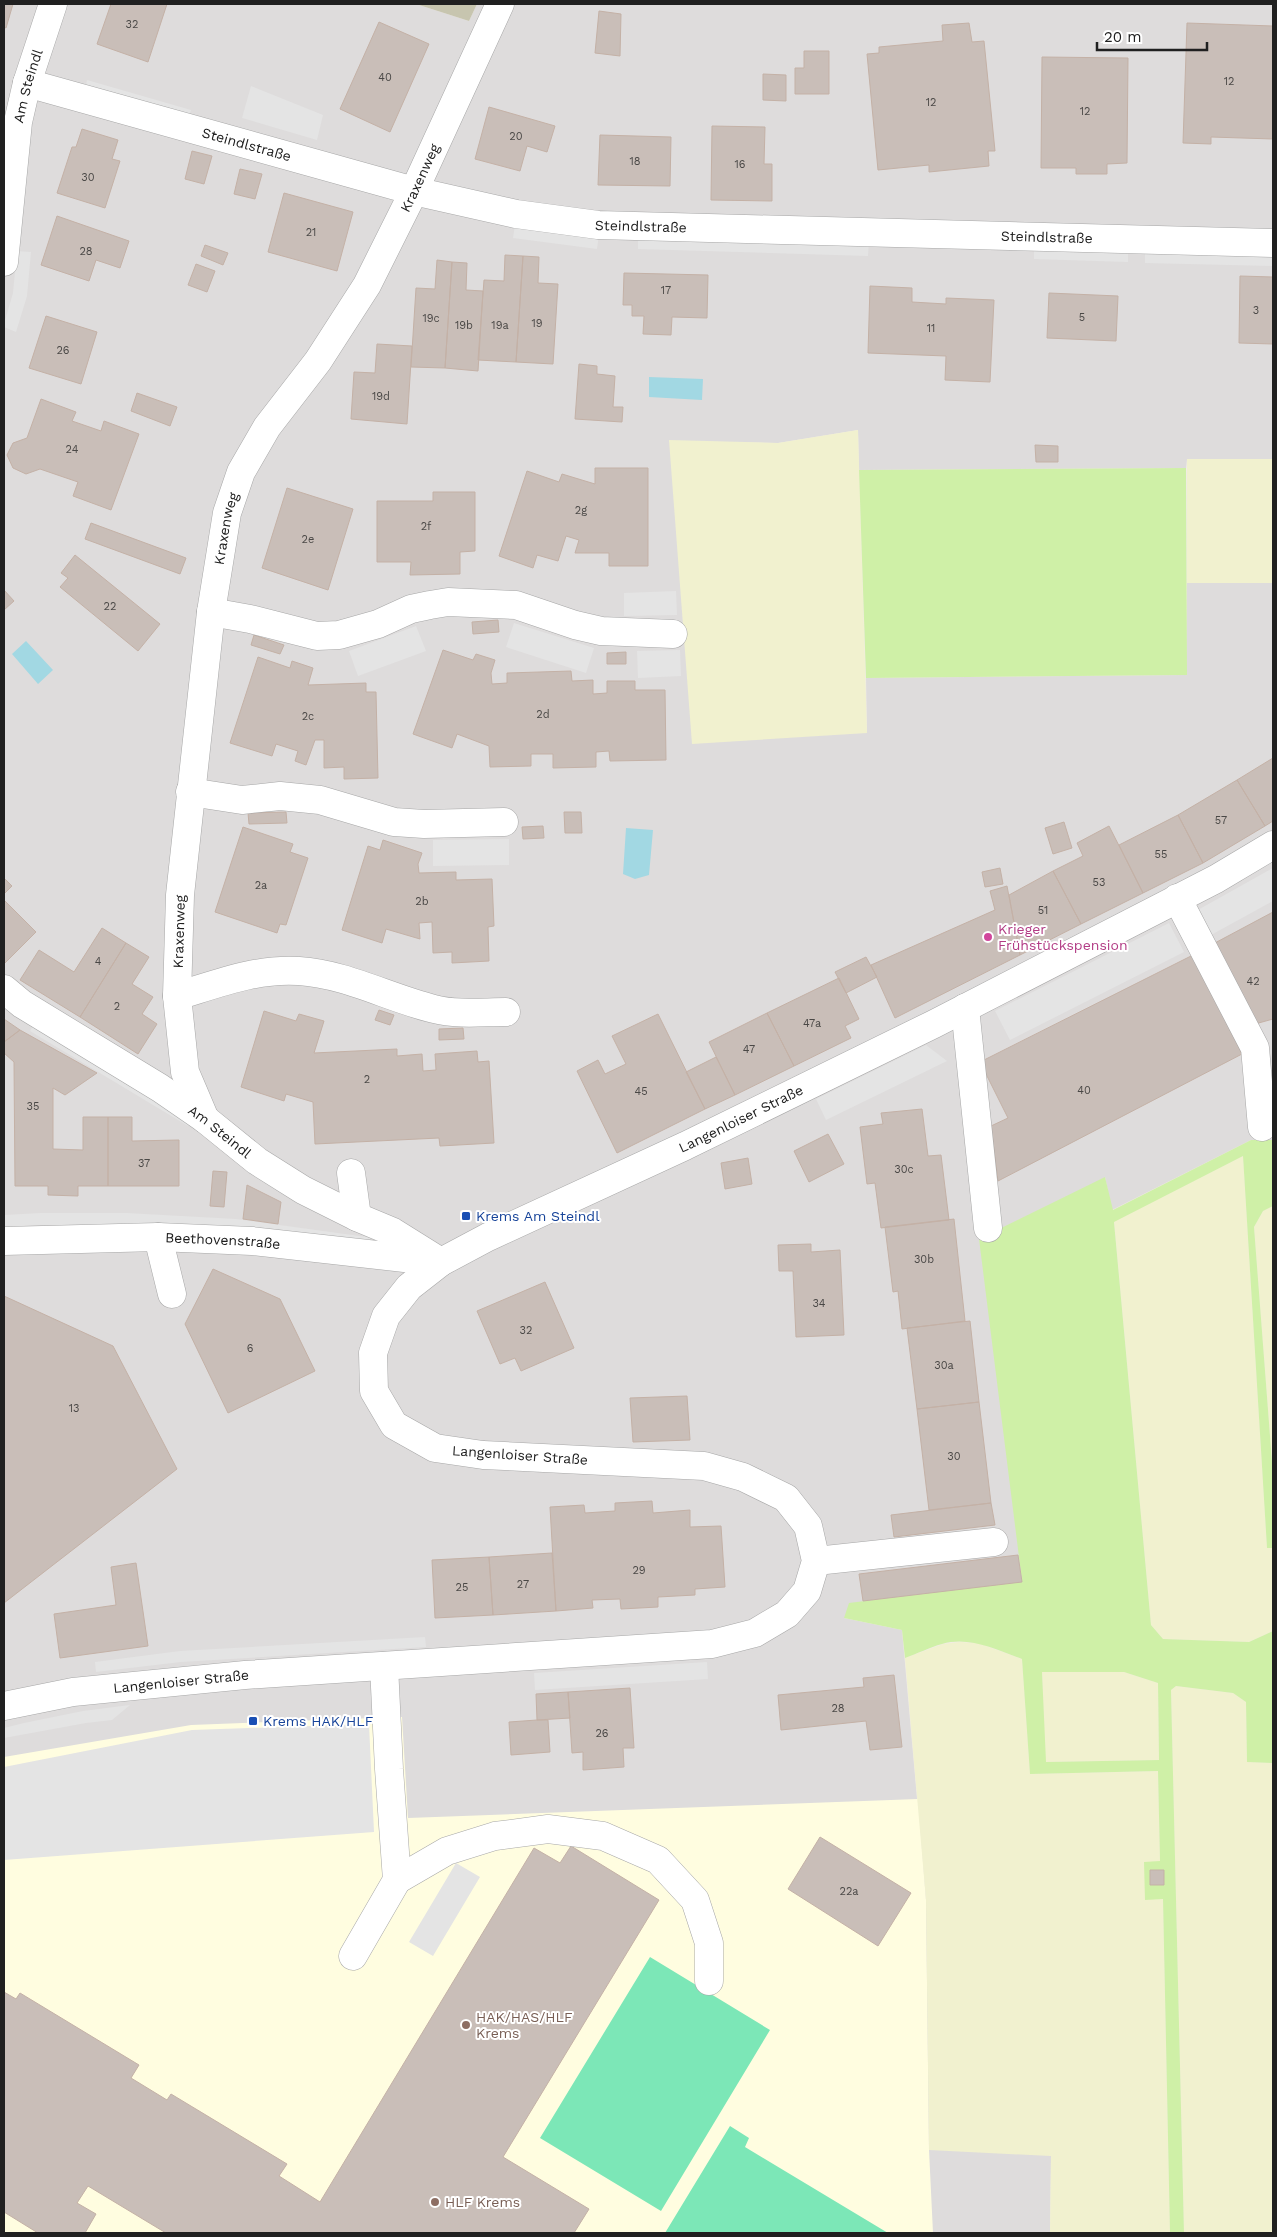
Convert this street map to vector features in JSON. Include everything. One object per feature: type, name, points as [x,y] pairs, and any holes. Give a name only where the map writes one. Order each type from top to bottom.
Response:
[{"type":"street","name":"Am Steindl","points":[[4,262],[18,122],[27,83],[53,4]]},
{"type":"street","name":"Kraxenweg","points":[[205,1119],[185,1072],[177,996],[180,895],[190,792],[212,612],[227,514],[241,472],[266,427],[318,361],[367,285],[414,191],[500,4]]},
{"type":"street","name":"Steindlstraße","points":[[27,83],[414,191],[516,214],[598,226],[1273,243]]},
{"type":"street","points":[[212,612],[250,618],[317,636],[346,633],[378,624],[411,609],[430,604],[448,602],[516,605],[575,625],[601,631],[673,634]]},
{"type":"street","points":[[190,792],[242,800],[280,796],[320,800],[394,822],[424,824],[504,822]]},
{"type":"street","name":"Langenloiser Straße","points":[[4,1706],[73,1692],[245,1675],[712,1644],[755,1633],[787,1614],[807,1591],[816,1561],[808,1526],[786,1498],[743,1477],[704,1466],[483,1455],[435,1448],[394,1425],[374,1391],[373,1353],[386,1316],[409,1287],[441,1262],[488,1237],[694,1141],[965,1008],[1177,898],[1273,845]]},
{"type":"street","points":[[1177,898],[1255,1048],[1262,1128]]},
{"type":"street","points":[[177,996],[257,972],[297,970],[319,973],[345,980],[435,1009],[460,1013],[506,1012]]},
{"type":"street","name":"Am Steindl","points":[[4,989],[22,1004],[160,1088],[205,1119],[258,1161],[303,1190],[357,1217],[393,1232],[441,1262]]},
{"type":"street","points":[[965,1008],[988,1228]]},
{"type":"street","points":[[351,1173],[357,1217]]},
{"type":"street","points":[[158,1237],[172,1294]]},
{"type":"street","name":"Beethovenstraße","points":[[4,1241],[158,1237],[252,1241],[441,1262]]},
{"type":"street","points":[[816,1561],[994,1542]]},
{"type":"street","points":[[384,1666],[397,1880]]},
{"type":"street","points":[[353,1956],[397,1880],[447,1851],[496,1836],[548,1829],[603,1836],[658,1860],[694,1900],[709,1943],[709,1981]]},
{"type":"shaded area","points":[[4,4],[416,4],[469,21],[477,4],[1273,4],[1273,459],[1187,459],[1186,468],[859,470],[858,430],[778,443],[669,441],[867,732],[866,678],[1186,675],[1187,583],[1273,583],[1273,1140],[1251,1140],[1112,1210],[1105,1177],[1022,1582],[844,1618],[902,1630],[926,1900],[1051,2156],[1050,2233],[4,2233]]},
{"type":"shaded area","points":[[416,4],[477,4],[469,21]]},
{"type":"shaded area","points":[[87,80],[191,110],[188,120],[85,90]]},
{"type":"shaded area","points":[[251,86],[323,115],[317,140],[242,118]]},
{"type":"shaded area","points":[[515,224],[599,235],[597,249],[513,238]]},
{"type":"shaded area","points":[[638,236],[869,242],[868,256],[638,249]]},
{"type":"shaded area","points":[[1034,249],[1128,252],[1128,262],[1034,259]]},
{"type":"shaded area","points":[[17,251],[31,252],[27,296],[16,332],[4,327],[4,324],[13,293]]},
{"type":"shaded area","points":[[1145,252],[1273,254],[1273,266],[1145,263]]},
{"type":"shaded area","points":[[676,591],[677,615],[624,616],[624,593]]},
{"type":"shaded area","points":[[514,623],[594,648],[586,673],[506,647]]},
{"type":"shaded area","points":[[416,626],[426,651],[358,676],[349,651]]},
{"type":"shaded area","points":[[680,650],[681,676],[638,678],[637,651]]},
{"type":"shaded area","points":[[509,839],[509,865],[433,866],[433,840]]},
{"type":"shaded area","points":[[1273,868],[1273,901],[1211,935],[1196,911]]},
{"type":"shaded area","points":[[1169,923],[1184,952],[1010,1040],[995,1011]]},
{"type":"shaded area","points":[[35,1022],[193,1117],[188,1126],[30,1031]]},
{"type":"shaded area","points":[[926,1045],[947,1061],[826,1120],[816,1099]]},
{"type":"shaded area","points":[[126,1213],[236,1219],[374,1238],[354,1245],[125,1225],[4,1227],[4,1215]]},
{"type":"shaded area","points":[[425,1637],[426,1647],[181,1662],[96,1672],[95,1662],[180,1651]]},
{"type":"shaded area","points":[[707,1662],[708,1679],[535,1690],[534,1673]]},
{"type":"shaded area","points":[[130,1705],[112,1720],[4,1738],[4,1728],[83,1711]]},
{"type":"shaded area","name":"HAK/HAS/HLF Krems","points":[[402,1717],[408,1818],[918,1799],[926,1900],[929,2150],[933,2233],[4,2233],[4,1757],[191,1725]]},
{"type":"shaded area","points":[[369,1724],[374,1832],[4,1860],[4,1767],[192,1730]]},
{"type":"shaded area","points":[[456,1863],[480,1877],[433,1956],[409,1942]]},
{"type":"green space","points":[[858,430],[867,733],[692,744],[669,440],[778,443]]},
{"type":"green space","points":[[1187,459],[1273,459],[1273,583],[1187,583]]},
{"type":"green space","points":[[1186,468],[1187,675],[866,678],[859,470]]},
{"type":"green space","points":[[1251,1140],[1273,1140],[1273,1206],[1263,1211],[1254,1227],[1273,1475],[1273,1548],[1267,1548],[1243,1156],[1114,1222],[1151,1625],[1163,1639],[1249,1642],[1273,1631],[1273,1763],[1247,1762],[1246,1702],[1233,1693],[1176,1686],[1171,1690],[1184,2233],[1170,2233],[1163,1899],[1145,1900],[1144,1862],[1160,1861],[1158,1771],[1030,1774],[1022,1659],[983,1645],[963,1642],[942,1644],[905,1658],[902,1630],[844,1618],[849,1603],[1022,1581],[979,1239],[1105,1177],[1113,1210]],"holes":[[[1042,1672],[1124,1672],[1158,1683],[1159,1760],[1046,1762]]]},
{"type":"green space","points":[[1243,1156],[1267,1548],[1273,1548],[1273,1631],[1249,1642],[1163,1639],[1151,1625],[1114,1221]]},
{"type":"green space","points":[[1273,1206],[1273,1475],[1254,1227],[1263,1211]]},
{"type":"green space","points":[[959,1642],[978,1643],[1022,1659],[1030,1774],[1158,1771],[1160,1862],[1144,1863],[1163,1899],[1170,2233],[1050,2233],[1051,2156],[929,2150],[926,1900],[905,1658],[943,1644]]},
{"type":"green space","points":[[1042,1672],[1124,1672],[1158,1683],[1159,1760],[1045,1762]]},
{"type":"green space","points":[[1176,1686],[1233,1693],[1246,1702],[1247,1762],[1273,1763],[1273,2233],[1184,2233],[1171,1690]]},
{"type":"green space","points":[[650,1957],[770,2030],[661,2211],[540,2138]]},
{"type":"green space","points":[[730,2126],[749,2138],[745,2147],[888,2233],[665,2233]]},
{"type":"water","points":[[649,377],[703,379],[702,400],[649,397]]},
{"type":"water","points":[[26,641],[53,670],[38,684],[12,654]]},
{"type":"water","points":[[626,828],[653,830],[649,875],[635,879],[623,874]]},
{"type":"building","points":[[4,4],[13,4],[6,28],[4,27]]},
{"type":"building","points":[[111,4],[167,4],[148,62],[97,44]]},
{"type":"building","points":[[599,11],[621,14],[620,56],[595,53]]},
{"type":"building","points":[[379,22],[429,44],[390,132],[340,109]]},
{"type":"building","points":[[969,23],[972,42],[984,41],[995,151],[988,151],[989,166],[929,172],[929,165],[878,170],[867,54],[879,53],[879,47],[943,41],[942,25]]},
{"type":"building","points":[[1187,23],[1273,26],[1273,139],[1211,137],[1211,144],[1183,143]]},
{"type":"building","points":[[804,51],[829,51],[829,94],[795,94],[795,68],[804,68]]},
{"type":"building","points":[[1042,57],[1128,58],[1127,163],[1107,164],[1107,174],[1076,174],[1076,168],[1041,168]]},
{"type":"building","points":[[763,74],[786,75],[786,101],[763,100]]},
{"type":"building","points":[[489,107],[555,126],[547,152],[527,146],[520,171],[475,159]]},
{"type":"building","points":[[712,126],[765,127],[764,164],[772,164],[772,201],[711,200]]},
{"type":"building","points":[[82,129],[118,140],[112,159],[120,161],[105,208],[57,193],[72,147],[76,147]]},
{"type":"building","points":[[600,135],[671,137],[670,186],[598,185]]},
{"type":"building","points":[[192,151],[212,156],[204,184],[185,179]]},
{"type":"building","points":[[240,169],[262,174],[255,199],[234,194]]},
{"type":"building","points":[[284,193],[353,212],[337,271],[268,252]]},
{"type":"building","points":[[57,216],[129,241],[120,268],[96,260],[89,281],[41,265]]},
{"type":"building","points":[[205,245],[228,253],[223,265],[201,256]]},
{"type":"building","points":[[505,255],[523,256],[516,362],[478,360],[484,280],[504,281]]},
{"type":"building","points":[[523,256],[539,257],[538,283],[558,284],[553,364],[516,362]]},
{"type":"building","points":[[437,260],[452,262],[445,368],[411,367],[416,288],[435,289]]},
{"type":"building","points":[[452,262],[467,263],[466,290],[483,291],[478,371],[445,368]]},
{"type":"building","points":[[196,264],[215,271],[207,292],[188,285]]},
{"type":"building","points":[[624,273],[708,275],[707,318],[672,317],[671,335],[643,334],[644,316],[632,316],[632,305],[623,305]]},
{"type":"building","points":[[1240,276],[1273,277],[1273,344],[1239,343]]},
{"type":"building","points":[[870,286],[912,288],[912,302],[946,304],[946,298],[994,300],[990,382],[945,380],[946,356],[868,353]]},
{"type":"building","points":[[1049,293],[1118,296],[1116,341],[1047,338]]},
{"type":"building","points":[[46,316],[97,332],[81,384],[29,368]]},
{"type":"building","points":[[377,344],[412,346],[407,424],[351,419],[354,372],[375,373]]},
{"type":"building","points":[[579,364],[597,366],[597,374],[615,376],[613,407],[623,407],[622,422],[575,419]]},
{"type":"building","points":[[137,393],[177,407],[170,426],[131,411]]},
{"type":"building","points":[[41,399],[76,412],[72,421],[101,431],[104,421],[139,434],[111,510],[73,496],[78,482],[40,469],[26,474],[13,468],[7,455],[13,443],[27,438]]},
{"type":"building","points":[[1035,445],[1058,446],[1058,462],[1036,462]]},
{"type":"building","points":[[595,468],[648,468],[648,566],[609,566],[609,553],[575,553],[579,540],[566,536],[558,561],[537,555],[533,568],[499,556],[527,471],[559,482],[562,474],[595,484]]},
{"type":"building","points":[[287,488],[353,509],[328,590],[262,568]]},
{"type":"building","points":[[433,492],[475,492],[475,551],[460,552],[460,574],[410,575],[411,562],[377,562],[377,501],[433,501]]},
{"type":"building","points":[[91,523],[186,558],[180,574],[85,539]]},
{"type":"building","points":[[75,555],[160,624],[138,651],[60,587],[68,578],[61,573]]},
{"type":"building","points":[[4,590],[14,601],[4,610]]},
{"type":"building","points":[[498,620],[499,632],[473,634],[472,622]]},
{"type":"building","points":[[254,635],[284,645],[280,654],[251,645]]},
{"type":"building","points":[[443,650],[473,660],[476,654],[495,660],[491,673],[492,684],[507,683],[507,673],[571,671],[572,681],[593,680],[593,694],[607,693],[607,681],[635,681],[635,690],[665,690],[666,760],[610,761],[609,751],[596,752],[596,767],[553,768],[553,754],[531,754],[531,766],[490,767],[489,746],[457,734],[452,748],[413,734]]},
{"type":"building","points":[[626,652],[626,664],[607,664],[607,653]]},
{"type":"building","points":[[258,657],[290,668],[292,661],[313,668],[308,685],[366,683],[366,692],[376,692],[378,778],[344,779],[344,767],[324,768],[324,740],[315,740],[306,765],[295,761],[298,751],[276,744],[272,756],[230,743]]},
{"type":"building","points":[[1273,758],[1273,821],[1265,826],[1237,780]]},
{"type":"building","points":[[1237,780],[1265,826],[1203,863],[1178,815]]},
{"type":"building","points":[[286,812],[287,823],[249,824],[248,813]]},
{"type":"building","points":[[564,812],[581,812],[582,833],[565,833]]},
{"type":"building","points":[[1178,815],[1203,863],[1143,893],[1119,845]]},
{"type":"building","points":[[1064,822],[1072,848],[1053,854],[1045,828]]},
{"type":"building","points":[[543,826],[544,838],[523,839],[522,827]]},
{"type":"building","points":[[1109,826],[1143,893],[1081,924],[1053,871],[1083,856],[1077,843]]},
{"type":"building","points":[[243,827],[293,844],[290,852],[308,858],[286,925],[280,924],[277,933],[215,912]]},
{"type":"building","points":[[383,840],[422,853],[418,864],[419,873],[456,872],[456,880],[492,879],[494,926],[488,927],[489,961],[452,963],[452,952],[433,953],[432,922],[419,923],[420,939],[386,929],[382,943],[342,930],[368,846],[380,850]]},
{"type":"building","points":[[1000,868],[1003,884],[985,887],[982,872]]},
{"type":"building","points":[[1053,871],[1081,924],[1020,955],[1009,895]]},
{"type":"building","points":[[4,878],[12,886],[4,894]]},
{"type":"building","points":[[1007,886],[1020,955],[895,1018],[871,965],[995,910],[990,891]]},
{"type":"building","points":[[4,900],[36,932],[4,964]]},
{"type":"building","points":[[1273,912],[1273,1019],[1255,1024],[1213,944]]},
{"type":"building","points":[[102,928],[126,943],[80,1017],[20,980],[39,950],[74,972]]},
{"type":"building","points":[[126,943],[149,957],[132,984],[153,997],[142,1014],[157,1024],[138,1054],[80,1017]]},
{"type":"building","points":[[1193,955],[1242,1054],[998,1181],[991,1126],[1008,1118],[980,1062]]},
{"type":"building","points":[[866,957],[877,977],[846,993],[835,972]]},
{"type":"building","points":[[839,978],[859,1019],[845,1026],[851,1038],[794,1066],[767,1013]]},
{"type":"building","points":[[379,1010],[394,1015],[390,1025],[375,1020]]},
{"type":"building","points":[[264,1011],[296,1021],[299,1014],[324,1021],[314,1053],[397,1049],[397,1056],[422,1054],[423,1071],[436,1070],[435,1054],[477,1051],[478,1062],[489,1061],[494,1143],[440,1146],[439,1138],[315,1144],[313,1102],[286,1094],[284,1101],[241,1087]]},
{"type":"building","points":[[767,1013],[794,1066],[735,1095],[709,1042]]},
{"type":"building","points":[[658,1014],[705,1109],[617,1153],[577,1071],[598,1060],[605,1074],[626,1064],[612,1036]]},
{"type":"building","points":[[4,1019],[20,1030],[4,1042]]},
{"type":"building","points":[[463,1028],[464,1039],[439,1040],[439,1029]]},
{"type":"building","points":[[20,1030],[97,1073],[65,1095],[53,1088],[53,1149],[83,1150],[83,1117],[108,1117],[108,1186],[78,1186],[78,1196],[48,1195],[48,1186],[15,1186],[14,1062],[4,1053],[4,1042]]},
{"type":"building","points":[[716,1057],[735,1095],[705,1109],[686,1072]]},
{"type":"building","points":[[922,1109],[928,1156],[941,1155],[949,1220],[881,1228],[875,1183],[867,1184],[860,1127],[883,1124],[881,1113]]},
{"type":"building","points":[[108,1117],[132,1117],[132,1141],[179,1140],[179,1186],[108,1186]]},
{"type":"building","points":[[828,1134],[844,1164],[809,1182],[794,1151]]},
{"type":"building","points":[[748,1158],[752,1184],[725,1189],[721,1163]]},
{"type":"building","points":[[213,1171],[227,1172],[224,1207],[210,1206]]},
{"type":"building","points":[[247,1185],[281,1202],[278,1224],[243,1219]]},
{"type":"building","points":[[954,1219],[965,1321],[902,1329],[898,1291],[893,1292],[885,1227]]},
{"type":"building","points":[[811,1244],[811,1252],[840,1250],[844,1335],[796,1337],[793,1271],[779,1271],[778,1245]]},
{"type":"building","points":[[213,1269],[280,1299],[315,1371],[228,1413],[185,1324]]},
{"type":"building","points":[[545,1282],[574,1348],[521,1371],[515,1358],[500,1364],[477,1311]]},
{"type":"building","points":[[4,1296],[113,1346],[177,1469],[4,1603]]},
{"type":"building","points":[[970,1321],[979,1402],[917,1409],[907,1328]]},
{"type":"building","points":[[687,1396],[690,1440],[633,1442],[630,1398]]},
{"type":"building","points":[[979,1402],[991,1503],[929,1510],[917,1409]]},
{"type":"building","points":[[652,1501],[653,1513],[690,1510],[690,1527],[721,1526],[725,1587],[695,1589],[695,1595],[658,1597],[658,1607],[621,1609],[620,1599],[592,1600],[593,1608],[556,1611],[550,1507],[584,1505],[585,1513],[615,1511],[615,1503]]},
{"type":"building","points":[[991,1503],[995,1525],[894,1537],[891,1515]]},
{"type":"building","points":[[552,1553],[556,1611],[493,1615],[489,1557]]},
{"type":"building","points":[[1018,1555],[1022,1582],[863,1601],[859,1574]]},
{"type":"building","points":[[489,1557],[493,1615],[435,1618],[432,1560]]},
{"type":"building","points":[[136,1563],[148,1646],[60,1658],[54,1614],[116,1605],[111,1567]]},
{"type":"building","points":[[894,1675],[902,1747],[870,1750],[866,1721],[781,1730],[778,1695],[864,1687],[863,1678]]},
{"type":"building","points":[[630,1688],[634,1748],[623,1748],[624,1767],[583,1770],[583,1752],[572,1753],[568,1692]]},
{"type":"building","points":[[568,1692],[570,1718],[537,1720],[536,1694]]},
{"type":"building","points":[[548,1720],[550,1752],[511,1755],[509,1722]]},
{"type":"building","points":[[820,1837],[911,1893],[878,1946],[788,1889]]},
{"type":"building","points":[[571,1846],[659,1900],[503,2157],[589,2209],[574,2233],[166,2233],[88,2186],[77,2203],[96,2214],[85,2233],[38,2233],[4,2212],[4,1992],[16,1999],[20,1993],[139,2065],[131,2078],[167,2100],[171,2094],[287,2164],[279,2176],[320,2202],[534,1848],[560,1863]]},
{"type":"building","points":[[1150,1870],[1164,1870],[1164,1885],[1150,1885]]},
{"type":"place","name":"Krieger Frühstückspension","points":[[988,937]]},
{"type":"place","name":"Krems Am Steindl","points":[[466,1216]]},
{"type":"place","name":"Krems HAK/HLF","points":[[253,1721]]},
{"type":"place","name":"HAK/HAS/HLF Krems","points":[[466,2025]]},
{"type":"place","name":"HLF Krems","points":[[435,2202]]}]
